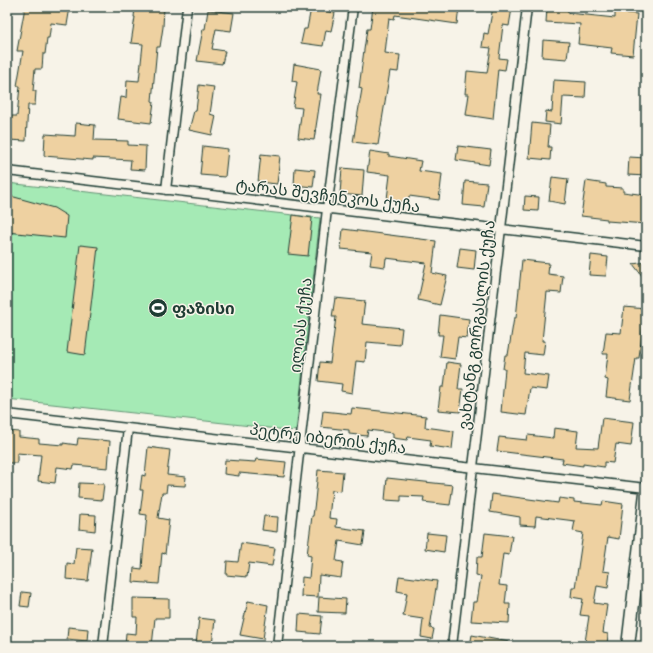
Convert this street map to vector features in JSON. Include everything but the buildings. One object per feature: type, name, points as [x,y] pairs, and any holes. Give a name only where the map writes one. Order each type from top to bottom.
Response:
[{"type":"street","points":[[166,190],[187,7]]},
{"type":"street","name":"ილიას ქუჩა","points":[[277,646],[327,209],[353,7]]},
{"type":"street","name":"ვახტანგ გორგასლის ქუჩა","points":[[452,646],[527,7]]},
{"type":"street","name":"ტარას შევჩენკოს ქუჩა","points":[[7,172],[501,228],[646,246]]},
{"type":"street","name":"პეტრე იბერის ქუჩა","points":[[7,414],[646,488]]},
{"type":"street","points":[[103,646],[128,428]]},
{"type":"street","points":[[628,646],[646,493]]},
{"type":"green space","name":"ფაზისი","points":[[7,183],[320,218],[296,431],[7,399]]},
{"type":"place","name":"ფაზისი","points":[[158,308]]}]
